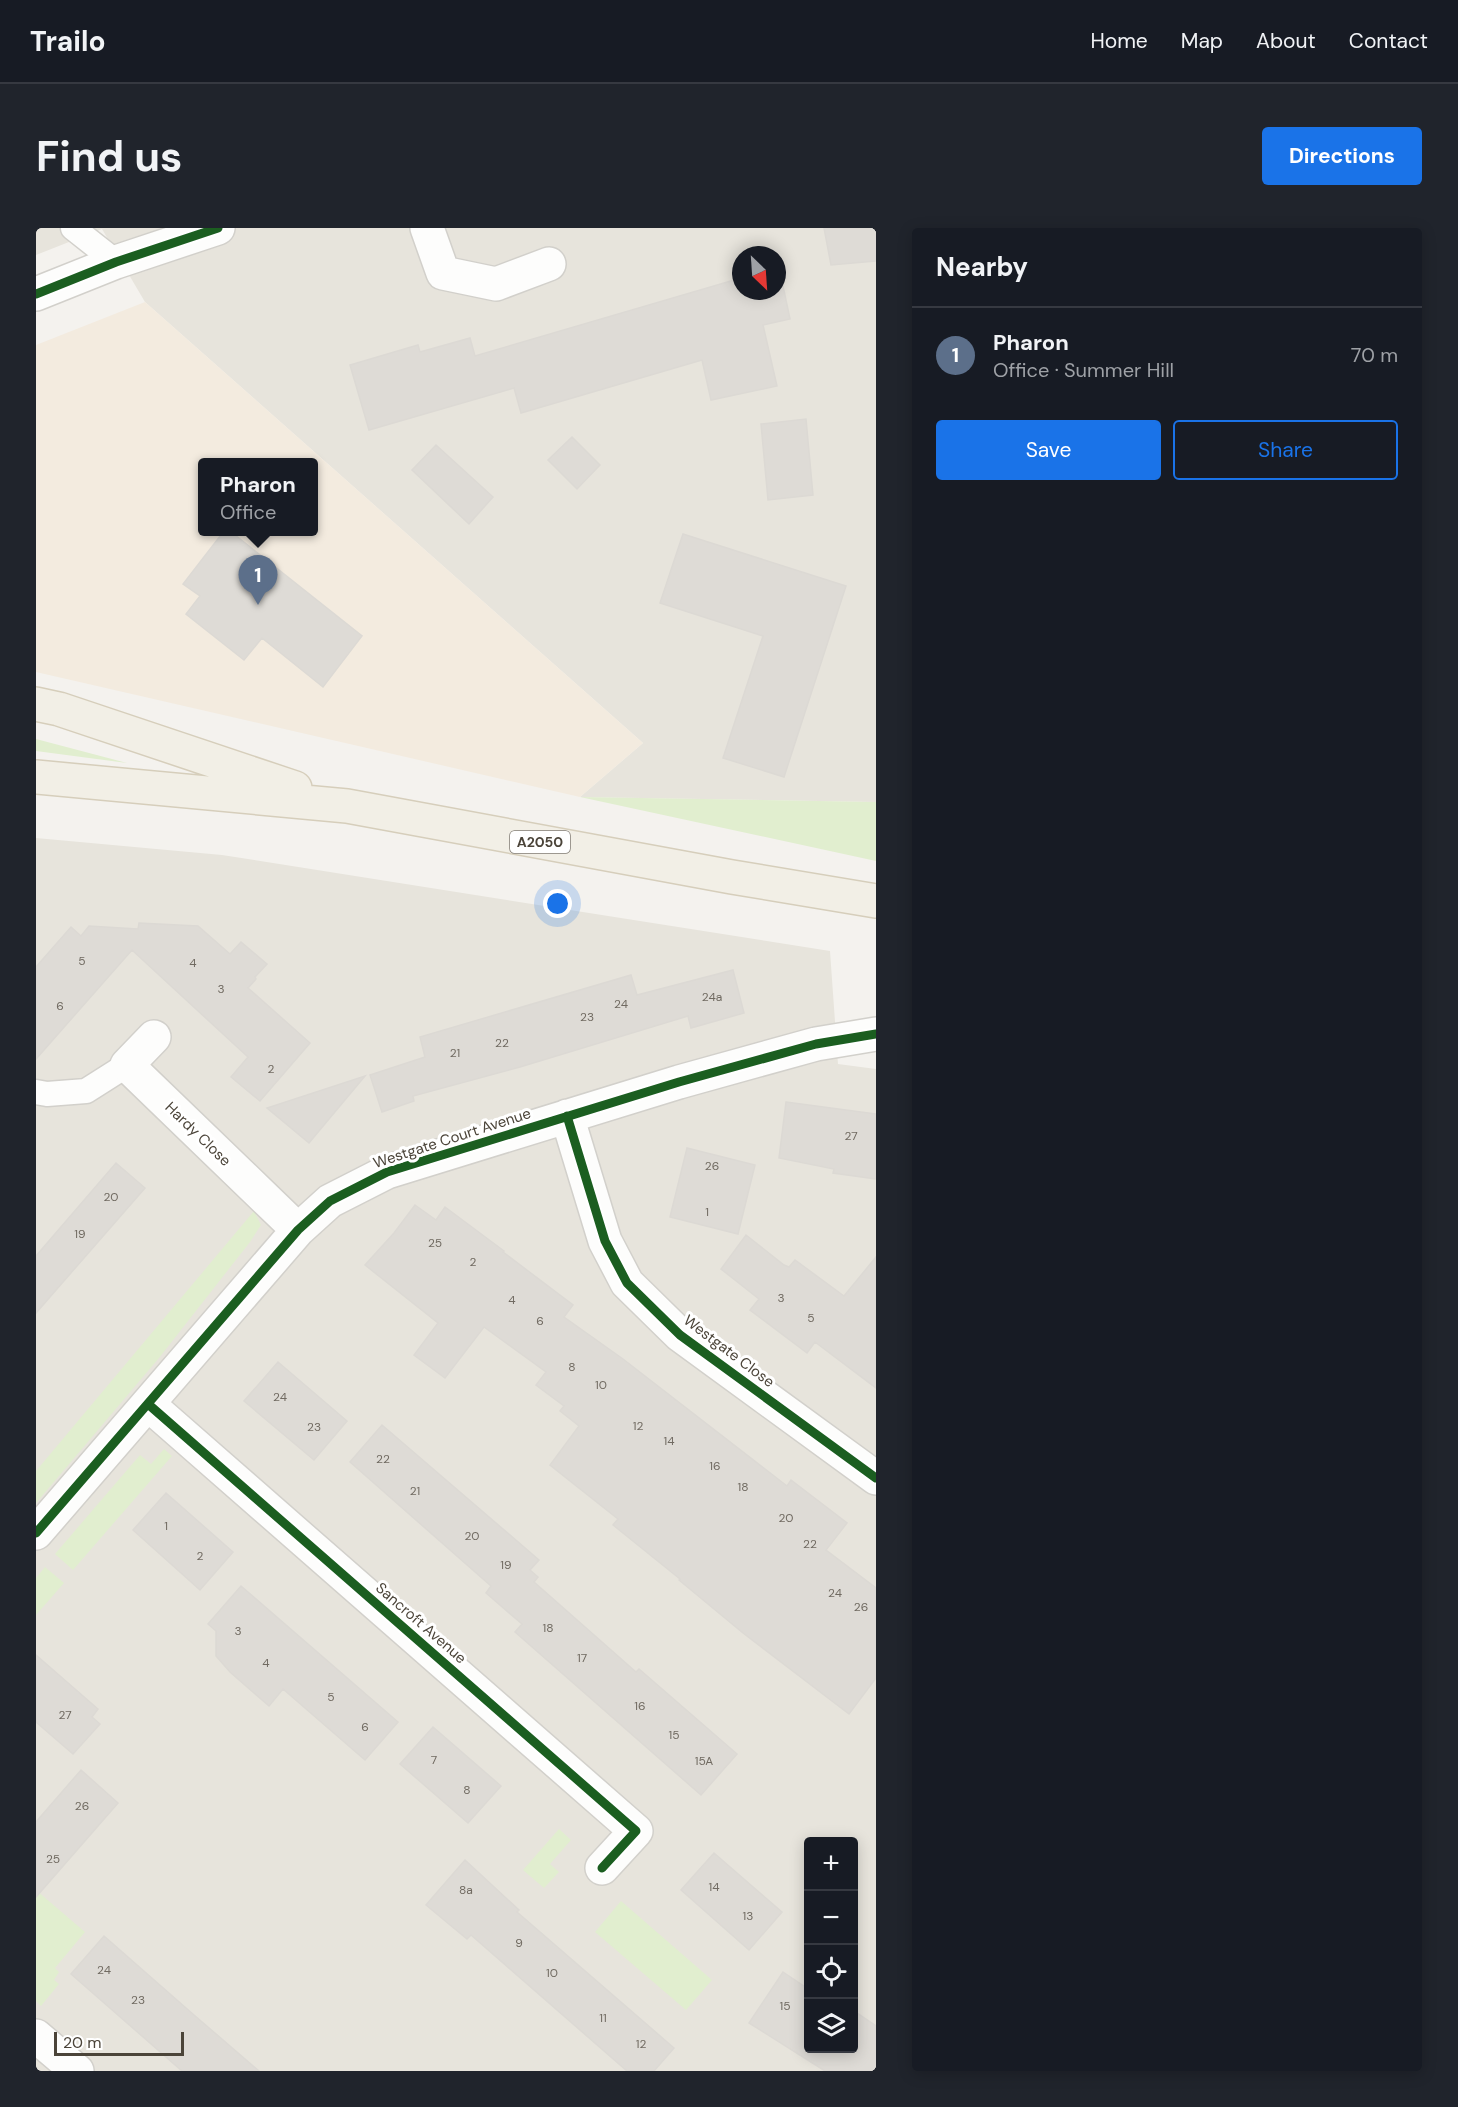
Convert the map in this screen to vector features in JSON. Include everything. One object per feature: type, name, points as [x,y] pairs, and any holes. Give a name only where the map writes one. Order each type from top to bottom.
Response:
[{"type":"main road","name":"A2050","points":[[36,704],[59,709],[347,806]]},
{"type":"main road","name":"A2050","points":[[36,777],[347,806],[720,875],[876,901]]},
{"type":"street","points":[[36,294],[116,262],[218,228]]},
{"type":"street","points":[[427,228],[443,273],[496,284],[549,264]]},
{"type":"street","name":"Westgate Court Avenue","points":[[36,1533],[298,1230],[330,1201],[387,1172],[567,1116],[816,1044],[876,1035]]},
{"type":"street","points":[[127,1065],[154,1037]]},
{"type":"street","name":"Hardy Close","points":[[127,1065],[298,1230]]},
{"type":"street","name":"Westgate Close","points":[[567,1116],[605,1241],[627,1283],[680,1335],[876,1478]]},
{"type":"street","name":"Sancroft Avenue","points":[[148,1404],[636,1831],[603,1868]]},
{"type":"street","points":[[36,2036],[77,2071]]},
{"type":"lane","points":[[73,228],[116,262]]},
{"type":"lane","points":[[36,1092],[47,1094],[86,1091],[127,1065]]},
{"type":"shaded area","points":[[36,228],[876,228],[876,802],[580,797],[643,743],[145,302],[102,229],[36,255]]},
{"type":"shaded area","points":[[145,302],[643,743],[580,797],[36,672],[36,345]]},
{"type":"shaded area","points":[[36,838],[222,855],[830,951],[838,1064],[876,1069],[876,2071],[36,2071]]},
{"type":"green space","points":[[36,739],[127,763],[36,751]]},
{"type":"green space","points":[[580,797],[876,802],[876,861]]},
{"type":"green space","points":[[254,1211],[261,1225],[250,1242],[159,1358],[36,1503],[36,1471]]},
{"type":"green space","points":[[164,1449],[172,1456],[73,1570],[55,1554],[140,1455],[151,1464]]},
{"type":"green space","points":[[45,1567],[64,1583],[36,1615],[36,1578]]},
{"type":"green space","points":[[559,1829],[571,1840],[550,1864],[559,1872],[544,1888],[523,1870]]},
{"type":"green space","points":[[36,1890],[85,1932],[55,1968],[59,1972],[54,1980],[59,1984],[41,2006],[36,2001]]},
{"type":"green space","points":[[621,1901],[712,1980],[686,2010],[595,1932]]},
{"type":"building","points":[[824,228],[876,228],[876,261],[831,265]]},
{"type":"building","points":[[732,281],[732,300],[786,300],[790,319],[763,325],[777,386],[711,400],[702,360],[521,413],[514,388],[369,430],[350,365],[418,345],[420,352],[470,338],[475,356]]},
{"type":"building","points":[[806,419],[813,495],[768,500],[761,424]]},
{"type":"building","points":[[572,437],[600,465],[577,489],[548,460]]},
{"type":"building","points":[[436,445],[493,497],[469,524],[412,470]]},
{"type":"building","points":[[683,534],[846,586],[784,777],[723,758],[763,636],[660,603]]},
{"type":"building","points":[[220,536],[236,536],[362,636],[323,687],[262,638],[244,660],[186,614],[200,596],[183,584]]},
{"type":"building","points":[[139,923],[198,926],[230,954],[241,942],[267,964],[248,988],[310,1043],[260,1101],[231,1077],[248,1057],[132,950],[36,1059],[36,967],[71,927],[81,936],[89,926],[138,929]]},
{"type":"building","points":[[733,970],[744,1013],[691,1028],[688,1016],[520,1067],[413,1096],[414,1101],[382,1112],[370,1075],[425,1057],[420,1037],[631,975],[637,995]]},
{"type":"building","points":[[365,1076],[309,1143],[267,1108]]},
{"type":"building","points":[[786,1102],[876,1114],[876,1179],[833,1173],[834,1169],[779,1158]]},
{"type":"building","points":[[687,1148],[755,1165],[738,1234],[670,1217]]},
{"type":"building","points":[[116,1163],[145,1188],[36,1313],[36,1256]]},
{"type":"building","points":[[415,1205],[436,1220],[445,1207],[573,1305],[564,1317],[623,1359],[787,1486],[791,1480],[847,1523],[826,1550],[876,1588],[876,1678],[849,1714],[743,1633],[679,1580],[613,1525],[618,1519],[550,1465],[579,1426],[560,1411],[564,1406],[536,1385],[546,1372],[484,1327],[445,1378],[414,1355],[438,1323],[365,1265]]},
{"type":"building","points":[[746,1235],[784,1265],[789,1267],[795,1260],[844,1296],[876,1257],[876,1388],[815,1342],[807,1353],[750,1310],[759,1299],[721,1269]]},
{"type":"building","points":[[278,1362],[347,1421],[314,1460],[244,1401]]},
{"type":"building","points":[[382,1425],[539,1560],[530,1570],[538,1577],[534,1582],[636,1672],[639,1669],[737,1754],[701,1795],[515,1632],[522,1624],[486,1593],[491,1586],[350,1462]]},
{"type":"building","points":[[166,1493],[233,1552],[200,1590],[133,1530]]},
{"type":"building","points":[[241,1586],[398,1722],[365,1760],[283,1689],[269,1706],[230,1672],[216,1656],[216,1631],[208,1624]]},
{"type":"building","points":[[36,1655],[98,1709],[92,1717],[100,1724],[73,1754],[36,1722]]},
{"type":"building","points":[[433,1727],[501,1786],[468,1823],[400,1764]]},
{"type":"building","points":[[81,1770],[118,1803],[36,1897],[36,1822]]},
{"type":"building","points":[[714,1853],[782,1912],[749,1950],[681,1890]]},
{"type":"building","points":[[465,1860],[519,1910],[517,1912],[674,2048],[654,2071],[627,2071],[471,1935],[467,1939],[426,1905]]},
{"type":"building","points":[[104,1936],[259,2071],[182,2071],[71,1974]]},
{"type":"building","points":[[783,1972],[804,1986],[804,2053],[858,2053],[858,2014],[876,2026],[876,2071],[825,2071],[749,2023]]},
{"type":"cycle path","points":[[36,294],[116,262],[218,228]]},
{"type":"cycle path","points":[[36,1533],[298,1230],[330,1201],[387,1172],[679,1082],[816,1044],[876,1034]]},
{"type":"cycle path","points":[[567,1116],[605,1241],[627,1283],[680,1335],[876,1478]]},
{"type":"cycle path","points":[[148,1404],[636,1831],[602,1868]]},
{"type":"place","name":"Pharon","points":[[258,605]]}]
